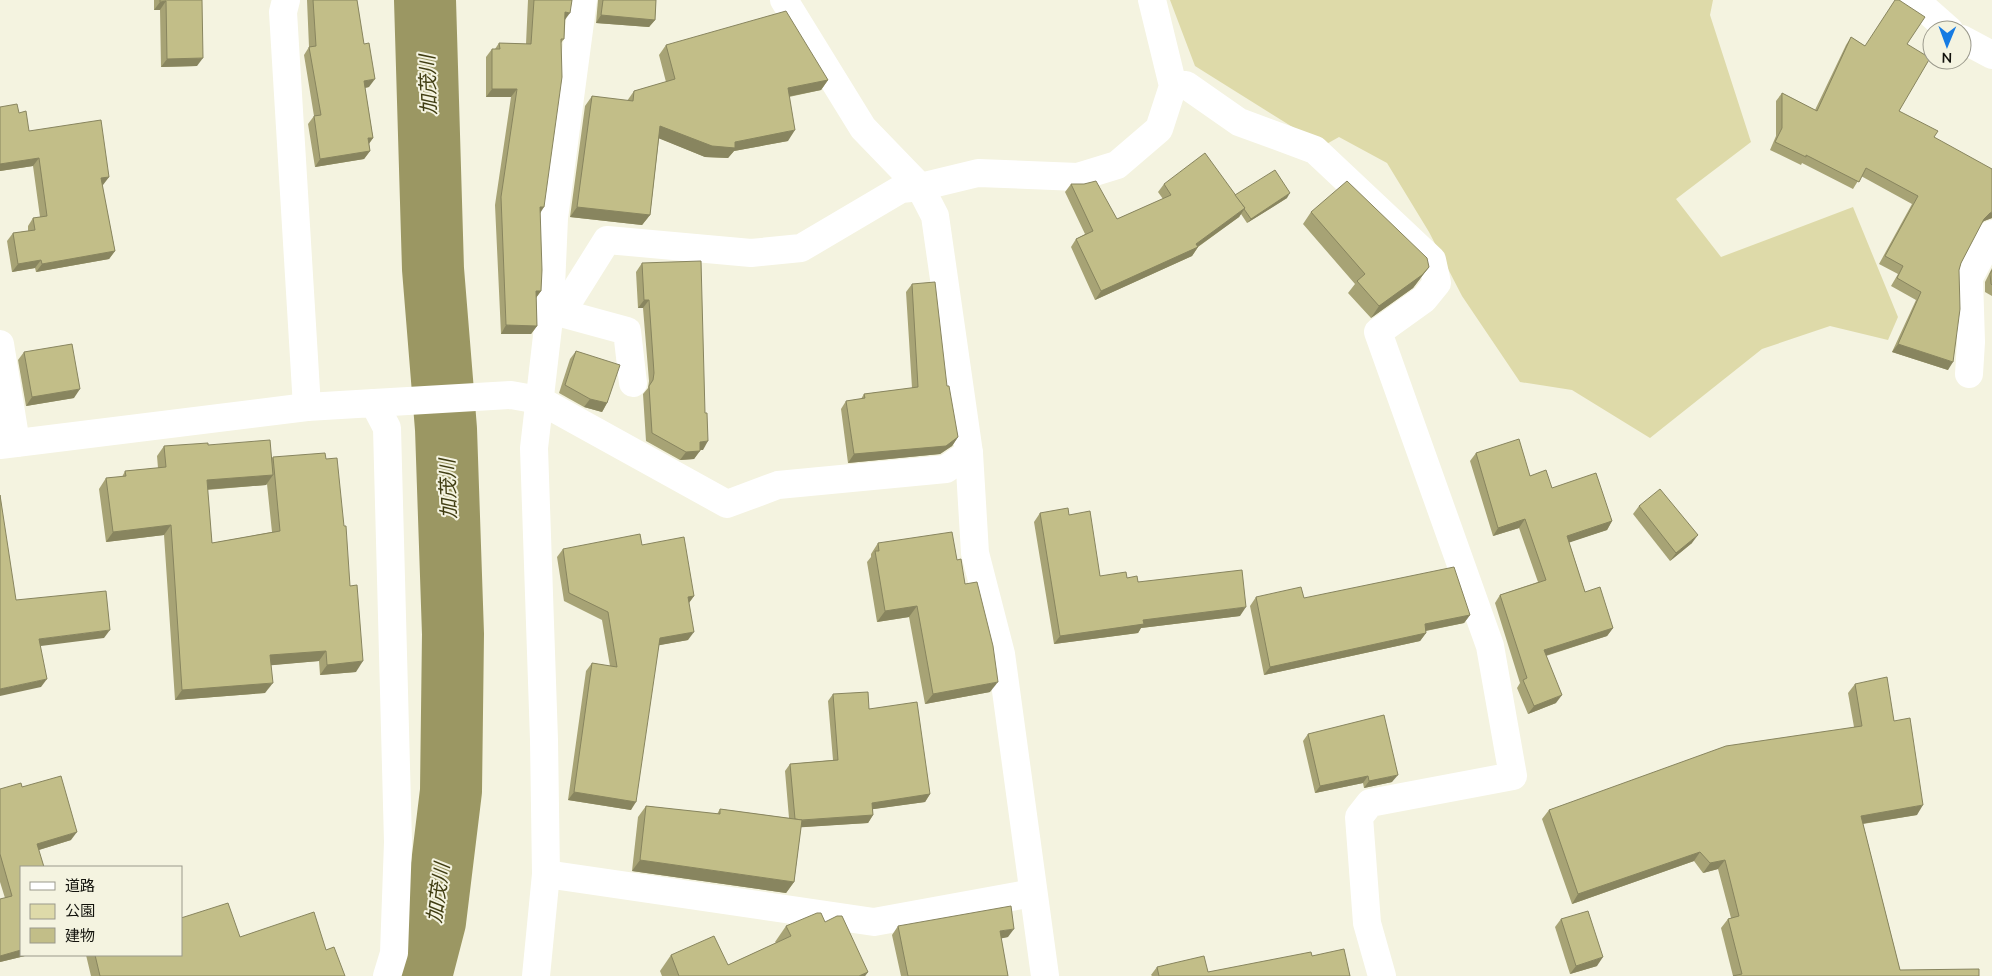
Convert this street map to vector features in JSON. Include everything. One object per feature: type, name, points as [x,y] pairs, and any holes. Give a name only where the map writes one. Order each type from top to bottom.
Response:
[{"type":"street","points":[[286,0],[283,12],[307,407]]},
{"type":"street","points":[[536,976],[546,874],[544,730],[534,448],[550,310],[554,218],[582,0]]},
{"type":"street","points":[[784,0],[863,128],[920,187],[935,216],[969,453],[975,553],[1001,654],[1045,976]]},
{"type":"street","points":[[550,310],[570,299],[607,240],[751,253],[801,248],[901,189],[920,187],[978,173],[1078,177],[1117,165],[1160,129],[1173,86],[1152,0]]},
{"type":"street","points":[[1915,0],[1938,20]]},
{"type":"street","points":[[1972,44],[1992,55]]},
{"type":"street","points":[[1173,86],[1186,85],[1239,122],[1315,150],[1432,260],[1437,283],[1424,299],[1378,332],[1490,646],[1513,776],[1370,804],[1359,817],[1367,924],[1382,976]]},
{"type":"street","points":[[1969,374],[1972,342],[1969,278],[1992,234]]},
{"type":"street","points":[[550,310],[628,331],[633,383]]},
{"type":"street","points":[[0,344],[8,444],[307,407],[511,395],[539,400],[727,504],[778,485],[946,469],[969,453]]},
{"type":"street","points":[[382,402],[387,428],[398,842],[394,953],[387,976]]},
{"type":"street","points":[[546,874],[874,922],[1033,893]]},
{"type":"green space","points":[[1170,0],[1713,0],[1710,15],[1751,142],[1676,199],[1721,257],[1853,207],[1898,317],[1888,340],[1830,326],[1762,349],[1650,438],[1572,390],[1520,382],[1462,296],[1429,232],[1387,163],[1339,137],[1323,146],[1195,66]]},
{"type":"building","points":[[160,0],[202,0],[203,58],[167,59],[166,1],[160,2]]},
{"type":"building","points":[[313,0],[357,0],[364,44],[369,43],[375,79],[364,81],[373,138],[368,138],[370,151],[320,159],[314,116],[321,115],[309,47],[316,46]]},
{"type":"building","points":[[534,0],[572,0],[570,13],[565,12],[564,39],[561,39],[562,77],[544,207],[540,207],[542,270],[541,291],[536,291],[537,326],[506,325],[501,197],[517,89],[492,89],[492,49],[500,49],[499,43],[531,44]]},
{"type":"building","points":[[603,0],[656,0],[655,20],[601,15]]},
{"type":"building","points":[[1895,0],[1899,0],[1925,17],[1907,44],[1922,53],[1923,70],[1899,111],[1938,131],[1934,137],[1992,169],[1992,212],[1984,219],[1959,270],[1960,309],[1953,362],[1898,344],[1921,292],[1897,278],[1903,266],[1885,256],[1918,196],[1866,168],[1859,182],[1806,155],[1806,157],[1775,142],[1782,128],[1782,93],[1817,111],[1851,37],[1865,46]]},
{"type":"building","points":[[786,11],[828,80],[788,88],[795,130],[735,142],[735,148],[712,146],[660,126],[650,215],[577,207],[592,96],[633,101],[634,91],[675,79],[666,45]]},
{"type":"building","points":[[17,104],[19,113],[26,111],[29,131],[101,120],[109,177],[101,178],[115,251],[42,264],[41,260],[18,264],[13,233],[35,230],[33,218],[47,216],[39,158],[0,164],[0,107]]},
{"type":"building","points":[[1205,153],[1245,208],[1196,244],[1198,247],[1101,291],[1076,239],[1093,231],[1071,184],[1084,184],[1096,181],[1117,219],[1171,195],[1164,184]]},
{"type":"building","points":[[1275,170],[1290,193],[1251,219],[1235,195]]},
{"type":"building","points":[[1347,181],[1427,258],[1429,267],[1422,275],[1379,306],[1357,281],[1365,274],[1311,212]]},
{"type":"building","points":[[701,261],[705,413],[707,413],[708,441],[700,442],[700,451],[686,452],[652,433],[649,386],[653,380],[654,373],[649,300],[644,300],[642,263]]},
{"type":"building","points":[[1992,270],[1992,285],[1990,274]]},
{"type":"building","points":[[935,282],[947,386],[949,386],[958,437],[946,446],[854,454],[846,401],[865,398],[864,394],[918,387],[912,284]]},
{"type":"building","points":[[72,344],[80,389],[32,397],[24,352]]},
{"type":"building","points":[[576,351],[620,365],[607,403],[590,399],[565,385]]},
{"type":"building","points":[[1519,439],[1530,476],[1546,470],[1552,488],[1596,473],[1612,521],[1567,536],[1585,592],[1600,587],[1613,628],[1544,650],[1562,695],[1534,706],[1523,680],[1527,678],[1500,595],[1546,580],[1525,519],[1498,528],[1476,453]]},
{"type":"building","points":[[270,440],[273,475],[207,480],[212,543],[280,531],[273,457],[325,453],[326,459],[337,458],[344,526],[346,526],[350,586],[357,585],[363,661],[327,665],[326,651],[270,655],[273,683],[182,690],[171,525],[113,532],[106,478],[126,476],[125,471],[166,467],[164,446]]},
{"type":"building","points":[[1660,489],[1698,535],[1676,553],[1639,506]]},
{"type":"building","points":[[0,495],[16,600],[106,591],[110,630],[39,639],[47,679],[0,689]]},
{"type":"building","points":[[1068,508],[1069,515],[1090,511],[1100,576],[1126,572],[1127,578],[1137,576],[1138,582],[1242,570],[1246,607],[1143,620],[1144,624],[1060,636],[1040,513]]},
{"type":"building","points":[[952,532],[957,560],[961,559],[965,584],[977,582],[993,646],[998,682],[933,694],[917,606],[885,611],[875,551],[879,551],[878,543]]},
{"type":"building","points":[[640,534],[642,545],[684,537],[694,596],[688,597],[694,632],[660,638],[636,802],[574,792],[592,663],[617,667],[608,612],[569,593],[563,549]]},
{"type":"building","points":[[1454,567],[1470,615],[1425,624],[1426,633],[1270,667],[1256,597],[1301,587],[1304,598]]},
{"type":"building","points":[[1887,677],[1894,721],[1910,718],[1923,805],[1861,816],[1900,970],[1979,969],[1979,976],[1733,976],[1742,974],[1728,919],[1739,916],[1725,860],[1710,863],[1700,852],[1578,894],[1549,810],[1726,746],[1862,726],[1855,684]]},
{"type":"building","points":[[868,692],[869,709],[917,702],[930,794],[872,803],[873,815],[795,819],[790,764],[838,760],[833,694]]},
{"type":"building","points":[[1384,715],[1398,775],[1369,781],[1368,776],[1320,786],[1308,734]]},
{"type":"building","points":[[61,776],[77,832],[37,844],[44,866],[20,866],[20,950],[0,956],[0,899],[12,896],[0,854],[0,789],[21,783],[22,787]]},
{"type":"building","points":[[646,806],[720,814],[720,809],[802,820],[794,882],[640,860]]},
{"type":"building","points":[[228,903],[240,937],[314,912],[326,950],[334,947],[345,976],[100,976],[95,956],[182,956],[182,918]]},
{"type":"building","points":[[1011,906],[1014,929],[1000,931],[1008,976],[908,976],[898,926]]},
{"type":"building","points":[[1588,911],[1603,957],[1576,966],[1561,919]]},
{"type":"building","points":[[821,913],[825,922],[837,916],[842,916],[868,972],[859,976],[679,976],[671,955],[714,936],[728,965],[791,936],[786,926]]},
{"type":"building","points":[[1344,949],[1350,976],[1159,976],[1157,967],[1204,956],[1208,972],[1311,952],[1312,956]]},
{"type":"waterway","name":"加茂川","points":[[421,976],[435,922],[451,791],[453,634],[446,429],[433,269],[425,0]]}]
